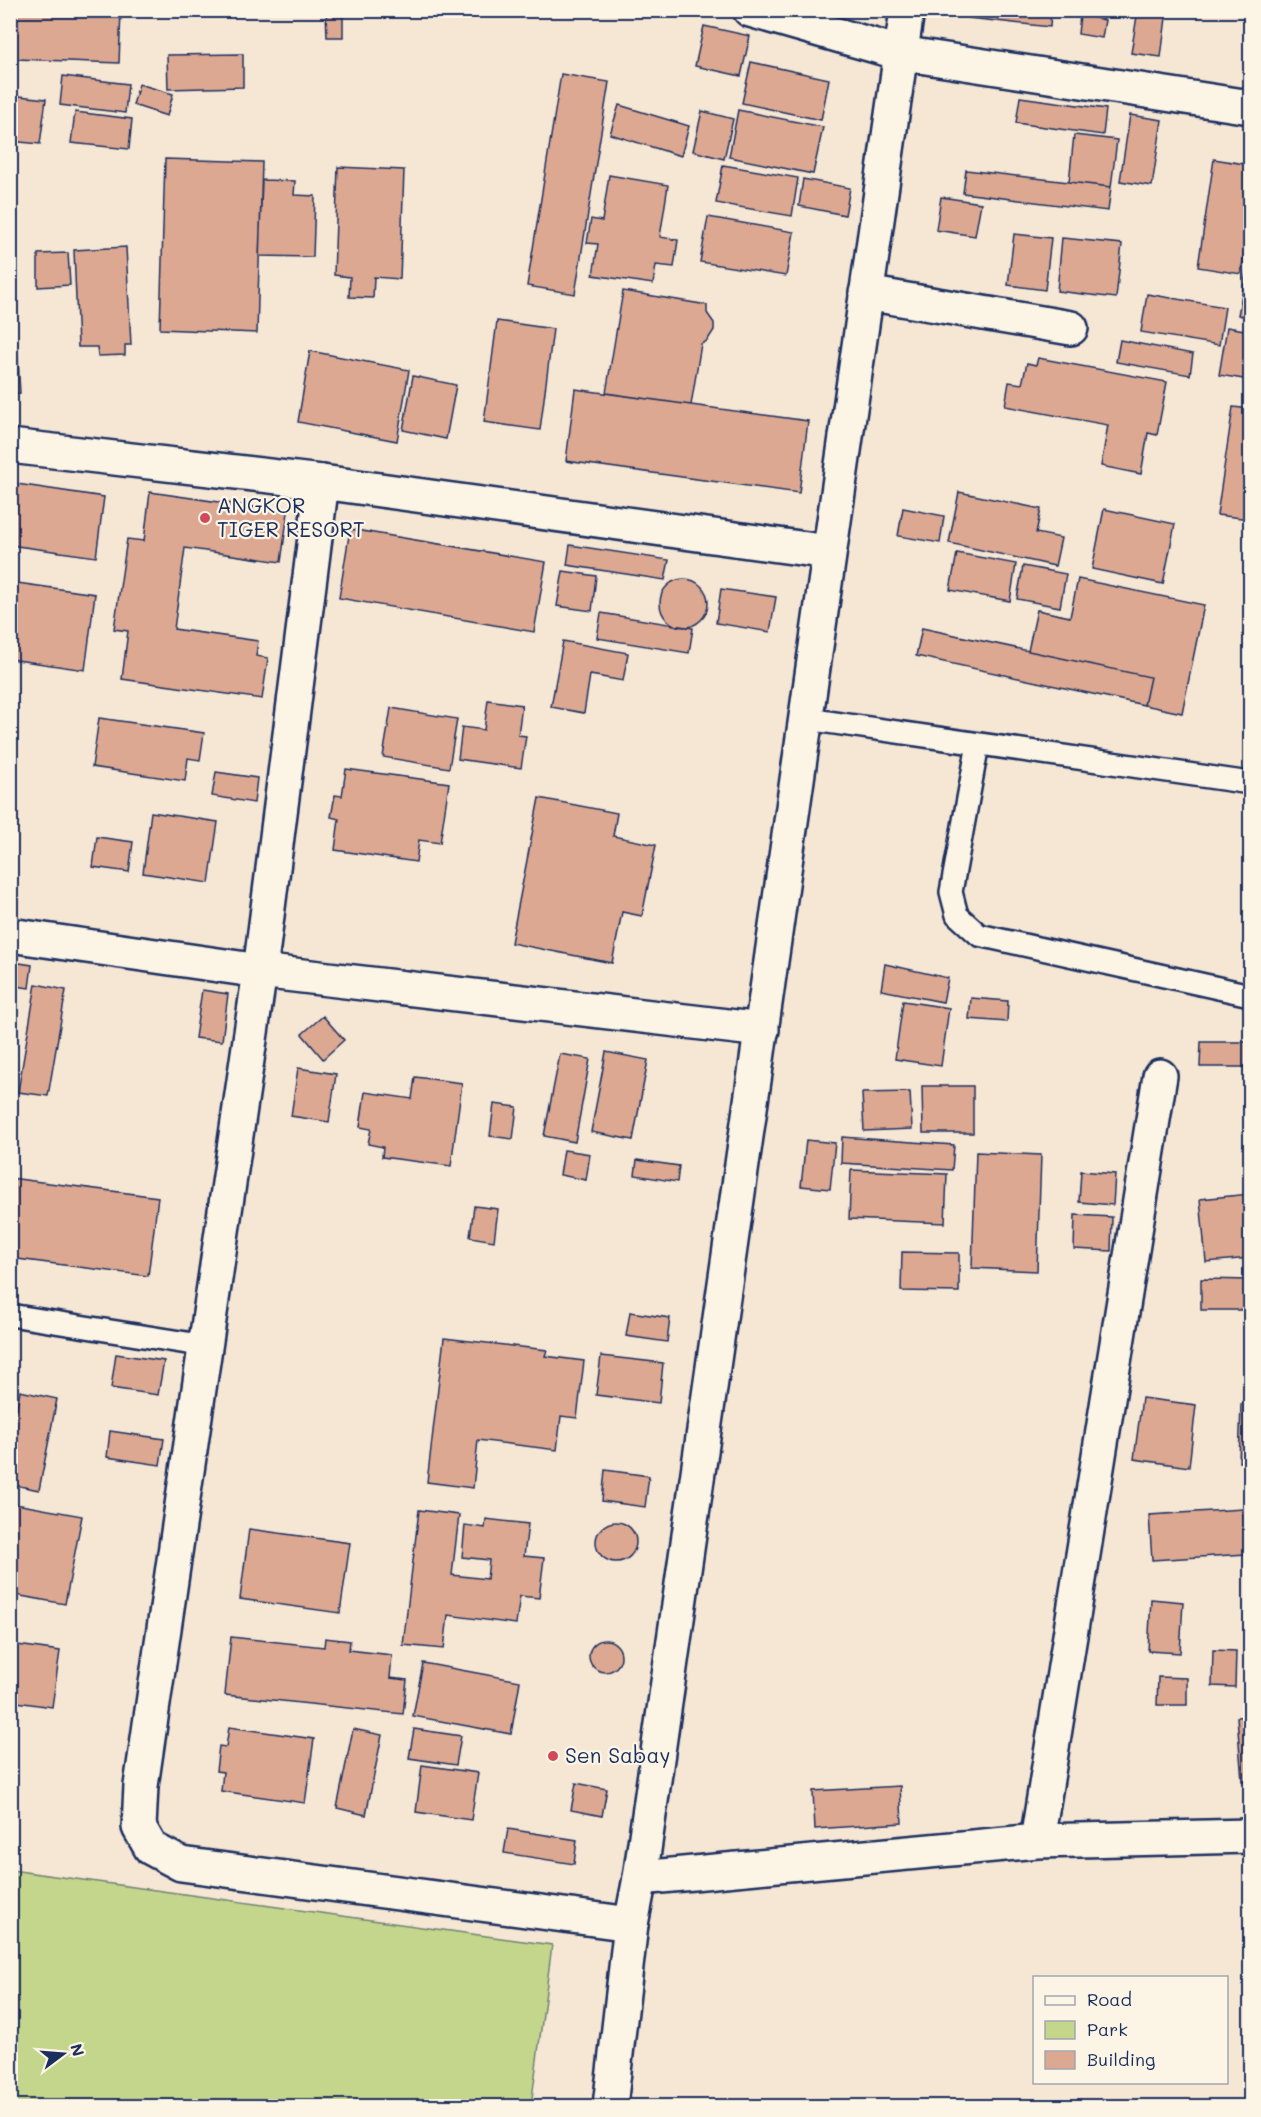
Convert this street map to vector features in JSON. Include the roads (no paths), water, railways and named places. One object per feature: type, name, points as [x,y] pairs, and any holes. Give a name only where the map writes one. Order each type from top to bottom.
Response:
[{"type":"street","points":[[750,10],[900,53],[1251,107]]},
{"type":"street","points":[[609,2106],[631,1924],[640,1878],[907,10]]},
{"type":"street","points":[[866,293],[1071,328]]},
{"type":"street","points":[[10,447],[322,482],[829,552]]},
{"type":"street","points":[[322,482],[260,971],[141,1786],[138,1827],[151,1848],[181,1864],[631,1924]]},
{"type":"street","points":[[10,935],[260,971],[762,1030]]},
{"type":"street","points":[[1037,1841],[1160,1076]]},
{"type":"street","points":[[640,1878],[1037,1841],[1251,1836]]},
{"type":"lane","points":[[807,719],[1251,783]]},
{"type":"lane","points":[[978,744],[951,892],[957,915],[979,935],[1251,995]]},
{"type":"lane","points":[[10,1315],[206,1346]]},
{"type":"place","name":"ANGKOR TIGER RESORT","points":[[205,518]]},
{"type":"place","name":"Sen Sabay","points":[[553,1756]]}]
